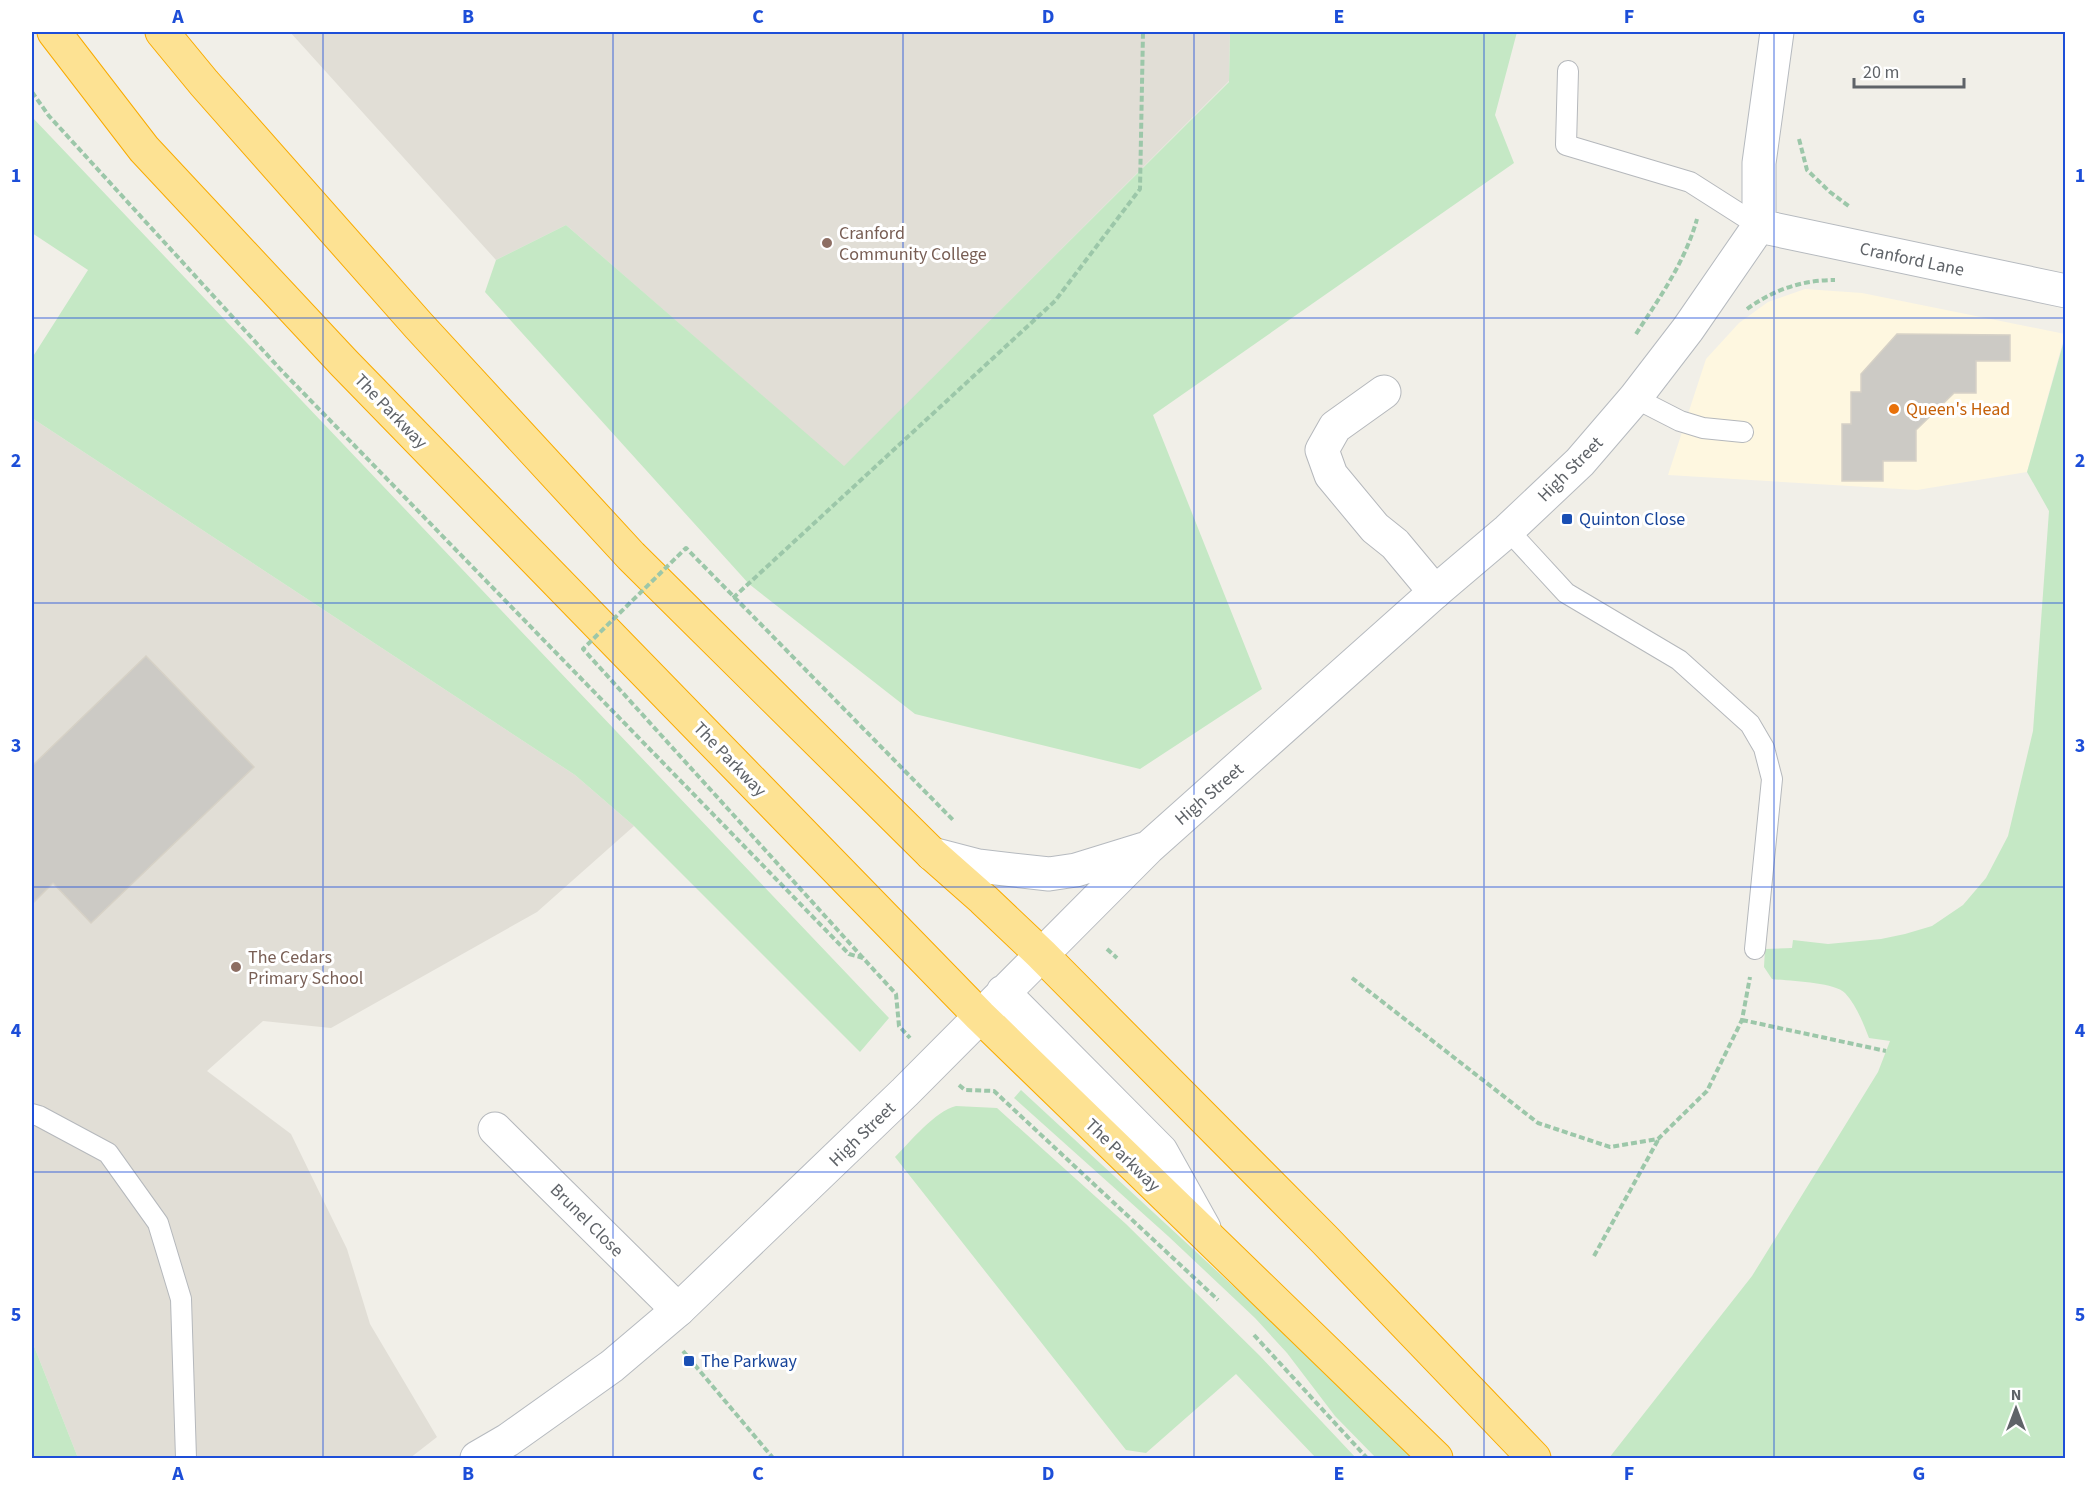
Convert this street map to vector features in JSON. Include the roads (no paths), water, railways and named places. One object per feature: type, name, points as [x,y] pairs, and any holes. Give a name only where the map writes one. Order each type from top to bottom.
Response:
[{"type":"highway","name":"The Parkway","points":[[54,32],[144,149],[290,306],[980,1016],[1436,1458]]},
{"type":"highway","points":[[162,32],[204,83],[411,317],[631,556],[932,854],[983,898],[1041,954],[1324,1239],[1533,1458]]},
{"type":"street","points":[[1759,226],[1759,163],[1777,32]]},
{"type":"street","name":"High Street","points":[[477,1458],[508,1440],[612,1366],[670,1318],[905,1092],[1148,848],[1435,592],[1508,530],[1581,462],[1635,398],[1696,318],[1759,226]]},
{"type":"street","name":"Cranford Lane","points":[[1759,226],[2066,291]]},
{"type":"street","points":[[1384,392],[1335,427],[1322,450],[1330,475],[1375,528],[1395,544],[1435,592]]},
{"type":"street","points":[[932,854],[978,866],[1049,874],[1076,870],[1148,848]]},
{"type":"street","points":[[1003,992],[1161,1151],[1212,1243]]},
{"type":"street","name":"Brunel Close","points":[[495,1129],[670,1318]]},
{"type":"lane","points":[[1568,71],[1566,145],[1690,182],[1759,226]]},
{"type":"lane","points":[[1635,398],[1680,421],[1703,428],[1743,432]]},
{"type":"lane","points":[[1508,530],[1566,593],[1679,660],[1750,724],[1764,748],[1772,779],[1755,949]]},
{"type":"lane","points":[[32,1114],[108,1153],[158,1223],[181,1299],[186,1458]]},
{"type":"place","name":"Cranford Community College","points":[[827,243]]},
{"type":"place","name":"Queen's Head","points":[[1894,409]]},
{"type":"place","name":"Quinton Close","points":[[1567,519]]},
{"type":"place","name":"The Cedars Primary School","points":[[236,967]]},
{"type":"place","name":"The Parkway","points":[[689,1361]]}]
